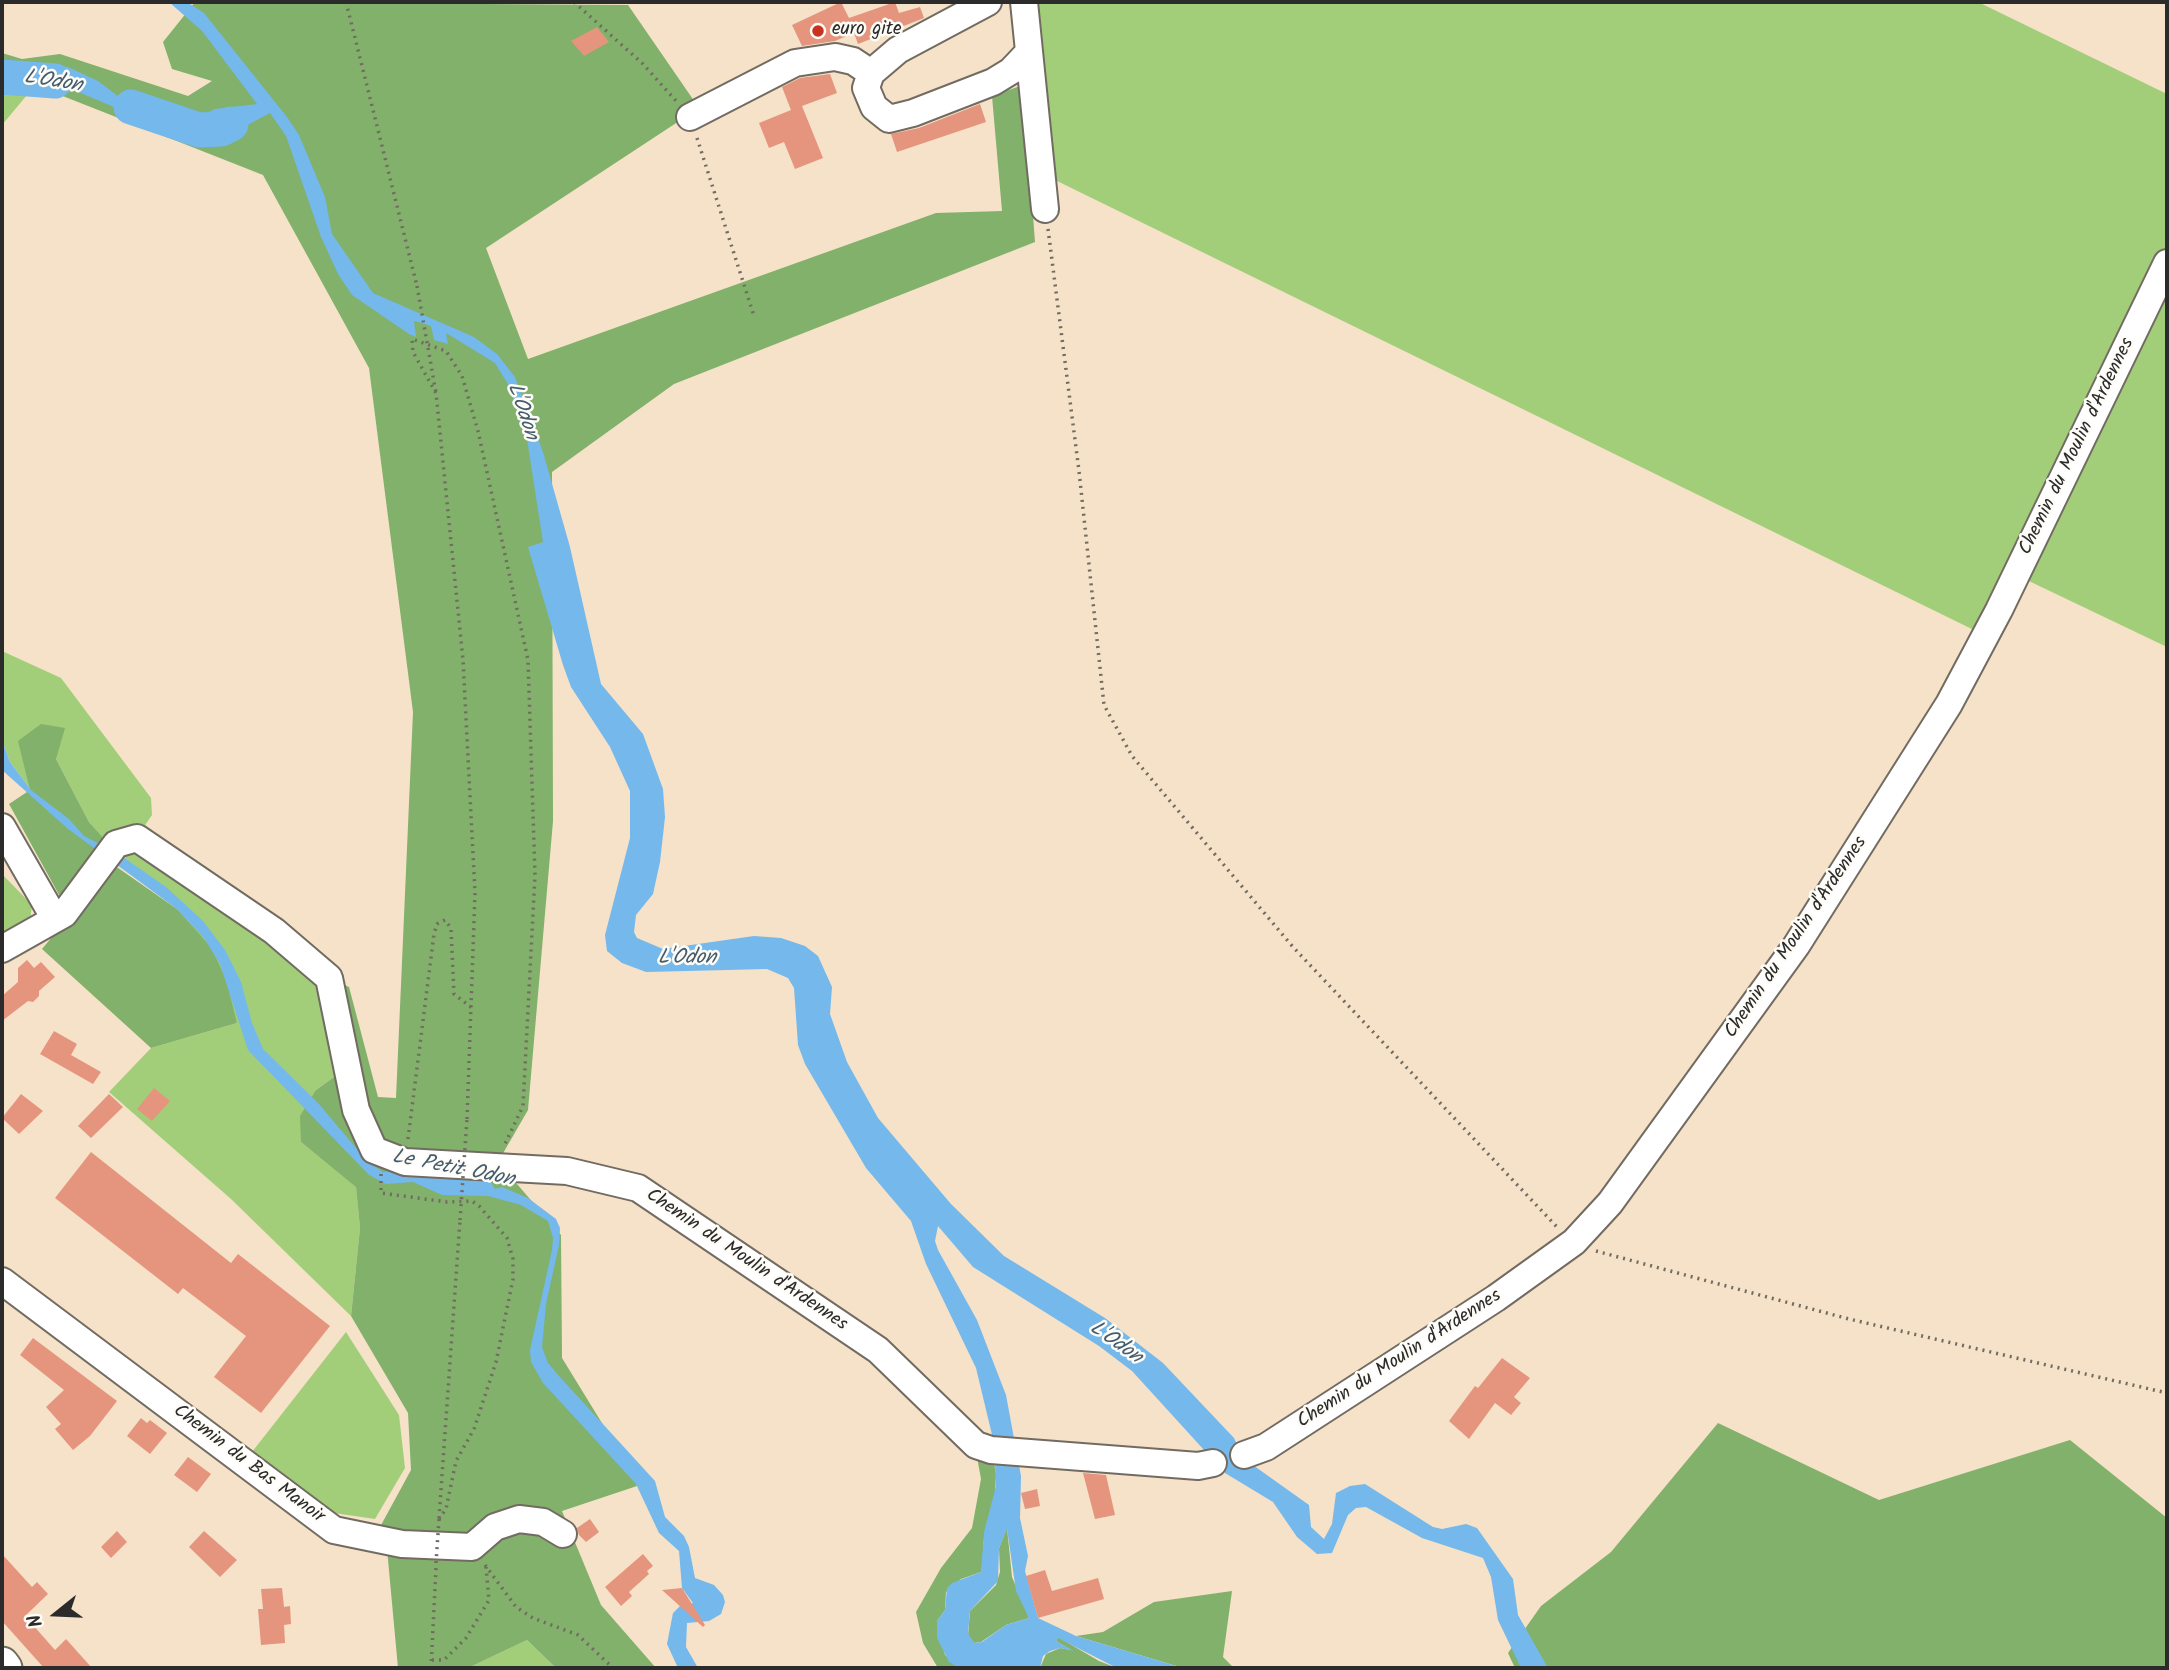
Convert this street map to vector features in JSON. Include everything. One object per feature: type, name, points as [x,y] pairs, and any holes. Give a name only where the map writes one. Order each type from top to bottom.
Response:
[{"type":"street","points":[[988,2],[898,50],[871,73],[866,88],[874,107],[889,119],[913,113],[993,82],[1011,71],[1028,53]]},
{"type":"street","points":[[1024,2],[1045,209]]},
{"type":"street","points":[[690,117],[795,63],[835,57],[853,61],[871,73]]},
{"type":"street","name":"Chemin du Moulin d'Ardennes","points":[[1244,1455],[1266,1447],[1496,1298],[1574,1242],[1609,1203],[1796,946],[1949,704],[1999,610],[2167,263]]},
{"type":"street","points":[[2,827],[55,919]]},
{"type":"street","name":"Chemin du Moulin d'Ardennes","points":[[2,949],[64,914],[110,852],[137,838],[274,931],[329,978],[356,1110],[374,1150],[405,1162],[567,1171],[638,1188],[878,1350],[976,1445],[991,1450],[1198,1466],[1213,1463]]},
{"type":"street","name":"Chemin du Bas Manoir","points":[[2,1281],[334,1530],[479,1556]]},
{"type":"street","points":[[479,1556],[495,1527],[519,1519],[544,1522],[563,1534]]},
{"type":"path","points":[[346,2],[417,286],[436,393],[467,736],[475,893],[472,1009],[431,1668]]},
{"type":"path","points":[[574,2],[643,64],[690,117],[754,316]]},
{"type":"path","points":[[1045,209],[1079,471],[1104,705],[1132,756],[1293,947],[1538,1210],[1574,1242],[1606,1255],[1849,1319],[2167,1393]]},
{"type":"path","points":[[436,393],[414,352],[412,339],[446,351],[462,376],[478,431],[528,660],[535,876],[523,1106],[495,1167]]},
{"type":"path","points":[[405,1162],[434,934],[437,924],[445,920],[452,928],[454,994],[472,1009]]},
{"type":"path","points":[[380,1186],[381,1193],[447,1202],[472,1201],[494,1221],[507,1238],[513,1259],[513,1279],[496,1362],[474,1429],[457,1461],[446,1509],[439,1519]]},
{"type":"path","points":[[432,1660],[444,1660],[466,1638],[489,1600],[479,1556]]},
{"type":"path","points":[[479,1556],[516,1607],[533,1619],[578,1635],[613,1668]]},
{"type":"green space","points":[[195,2],[628,5],[699,108],[486,248],[528,359],[936,213],[1002,211],[992,96],[1023,85],[1035,242],[674,384],[552,472],[553,821],[528,1110],[498,1162],[561,1235],[562,1358],[640,1485],[562,1511],[601,1605],[656,1668],[556,1668],[527,1640],[468,1668],[398,1668],[385,1527],[380,1527],[411,1470],[408,1413],[351,1316],[360,1228],[356,1187],[301,1142],[300,1116],[316,1090],[334,1077],[320,1001],[329,978],[349,987],[378,1097],[396,1098],[413,712],[369,368],[263,175],[50,91],[2,95],[2,53],[22,59],[60,54],[188,96],[212,81],[172,69],[163,42]]},
{"type":"green space","points":[[1033,2],[1978,2],[2167,94],[2167,647],[2010,572],[1978,632],[1053,179]]},
{"type":"green space","points":[[2,95],[27,95],[2,125]]},
{"type":"green space","points":[[2,651],[61,678],[151,798],[152,815],[137,837],[329,978],[320,1001],[334,1077],[316,1090],[301,1142],[356,1186],[360,1228],[351,1316],[231,1199],[109,1092],[151,1048],[237,1023],[177,909],[144,884],[89,822],[56,759],[31,790],[10,762],[2,740]]},
{"type":"green space","points":[[41,724],[65,728],[56,759],[89,822],[117,853],[111,863],[177,909],[211,947],[226,979],[237,1023],[151,1048],[42,949],[77,907],[63,902],[9,804],[30,790],[18,741]]},
{"type":"green space","points":[[2,874],[32,905],[30,922],[2,936]]},
{"type":"green space","points":[[346,1332],[399,1415],[405,1468],[375,1519],[334,1513],[252,1452]]},
{"type":"green space","points":[[1718,1423],[1879,1500],[2070,1440],[2167,1518],[2167,1668],[1515,1668],[1508,1653],[1541,1606],[1611,1552]]},
{"type":"green space","points":[[977,1457],[994,1462],[996,1474],[995,1497],[983,1544],[983,1564],[981,1572],[961,1579],[946,1592],[945,1610],[937,1621],[945,1655],[959,1668],[938,1668],[923,1643],[916,1612],[941,1568],[972,1528],[981,1479]]},
{"type":"green space","points":[[1007,1528],[1012,1577],[1029,1618],[1006,1625],[981,1642],[974,1643],[968,1636],[970,1611],[996,1585],[1000,1572],[999,1548]]},
{"type":"green space","points":[[1232,1591],[1223,1657],[1234,1668],[1183,1668],[1076,1636],[1103,1632],[1154,1602]]},
{"type":"green space","points":[[1058,1637],[1099,1661],[1117,1668],[1040,1668],[1046,1654],[1060,1648],[1071,1650],[1056,1641]]},
{"type":"green space","points":[[527,1640],[556,1668],[468,1668]]},
{"type":"water","points":[[169,2],[187,2],[204,13],[287,117],[299,135],[325,197],[332,234],[373,293],[474,337],[497,354],[515,377],[543,452],[570,547],[601,684],[643,734],[663,789],[665,817],[660,862],[653,894],[636,915],[634,932],[637,938],[663,949],[754,936],[781,938],[805,946],[818,956],[832,987],[830,1014],[847,1062],[878,1118],[951,1204],[1004,1256],[1105,1318],[1163,1363],[1234,1438],[1243,1458],[1309,1505],[1311,1527],[1324,1539],[1332,1524],[1336,1493],[1350,1486],[1365,1484],[1433,1527],[1442,1529],[1466,1524],[1477,1528],[1513,1579],[1518,1615],[1548,1668],[1521,1668],[1498,1620],[1491,1577],[1483,1558],[1422,1538],[1366,1507],[1356,1508],[1348,1515],[1332,1553],[1317,1554],[1297,1537],[1273,1502],[1225,1473],[1132,1371],[1099,1346],[973,1267],[938,1226],[935,1241],[938,1250],[977,1320],[1006,1395],[1021,1476],[1020,1518],[1028,1556],[1025,1571],[1038,1618],[1076,1636],[1183,1668],[1117,1668],[1058,1638],[1056,1641],[1074,1651],[1060,1648],[1050,1651],[1043,1656],[1040,1668],[959,1668],[949,1662],[937,1638],[937,1621],[945,1610],[947,1588],[952,1583],[981,1572],[984,1532],[996,1486],[994,1443],[976,1368],[926,1264],[911,1221],[866,1168],[805,1064],[798,1045],[794,988],[788,978],[767,969],[646,972],[622,963],[607,951],[605,935],[630,838],[630,791],[610,747],[571,687],[563,665],[528,547],[543,542],[527,439],[509,386],[495,363],[446,333],[448,344],[434,340],[431,326],[414,321],[416,337],[352,295],[338,274],[321,237],[286,136],[270,113],[238,130],[209,138],[189,139],[55,82],[2,77],[2,68],[33,71],[53,66],[68,67],[98,81],[131,106],[180,126],[215,109],[257,104],[202,31]],"holes":[[[1007,1529],[1016,1591],[1029,1618],[1006,1625],[982,1642],[974,1643],[968,1633],[970,1611],[998,1581],[999,1548]]]},
{"type":"water","points":[[2,740],[10,762],[31,790],[69,819],[84,836],[117,853],[166,887],[203,921],[225,950],[241,982],[252,1023],[263,1049],[319,1104],[367,1161],[383,1172],[407,1170],[437,1178],[491,1182],[495,1189],[502,1187],[528,1198],[556,1219],[560,1228],[559,1245],[546,1304],[542,1347],[548,1363],[655,1481],[665,1517],[684,1536],[689,1547],[695,1578],[714,1585],[723,1595],[725,1602],[721,1614],[709,1621],[687,1623],[686,1647],[698,1668],[678,1668],[667,1644],[673,1613],[680,1606],[693,1603],[682,1588],[679,1551],[659,1533],[636,1484],[543,1383],[531,1362],[530,1350],[552,1250],[553,1238],[548,1221],[521,1205],[488,1196],[442,1195],[413,1182],[386,1184],[369,1175],[248,1050],[220,964],[204,938],[177,909],[68,829],[2,770]]},
{"type":"building","points":[[841,2],[849,18],[895,2],[899,13],[920,7],[924,18],[858,44],[854,33],[835,41],[802,46],[792,25]]},
{"type":"building","points":[[597,27],[609,42],[584,56],[571,41]]},
{"type":"building","points":[[830,74],[837,93],[802,106],[823,158],[795,169],[784,142],[769,148],[759,123],[791,110],[782,87],[800,78]]},
{"type":"building","points":[[980,104],[986,122],[897,152],[891,134],[919,128]]},
{"type":"building","points":[[27,960],[34,968],[41,962],[55,977],[39,991],[39,996],[33,1002],[28,1001],[2,1021],[2,996],[18,982],[18,968]]},
{"type":"building","points":[[54,1031],[77,1044],[71,1055],[101,1072],[93,1084],[40,1054]]},
{"type":"building","points":[[154,1088],[170,1101],[152,1121],[137,1109]]},
{"type":"building","points":[[21,1094],[43,1111],[19,1134],[2,1118]]},
{"type":"building","points":[[109,1094],[123,1107],[91,1138],[78,1126]]},
{"type":"building","points":[[91,1152],[231,1263],[238,1254],[330,1326],[261,1413],[214,1377],[246,1336],[183,1288],[178,1294],[55,1198]]},
{"type":"building","points":[[33,1338],[117,1401],[90,1436],[73,1450],[55,1429],[61,1424],[46,1407],[64,1390],[20,1355]]},
{"type":"building","points":[[1502,1358],[1530,1378],[1514,1397],[1521,1403],[1511,1415],[1495,1403],[1469,1439],[1449,1421],[1475,1386],[1478,1388]]},
{"type":"building","points":[[141,1418],[147,1423],[150,1420],[167,1433],[150,1454],[127,1436]]},
{"type":"building","points":[[188,1457],[211,1474],[197,1492],[174,1475]]},
{"type":"building","points":[[1083,1473],[1106,1475],[1115,1515],[1095,1519]]},
{"type":"building","points":[[1037,1489],[1040,1506],[1025,1509],[1021,1493]]},
{"type":"building","points":[[590,1519],[599,1532],[586,1542],[579,1535],[577,1528]]},
{"type":"building","points":[[117,1531],[127,1542],[111,1558],[101,1547]]},
{"type":"building","points":[[204,1531],[237,1560],[220,1577],[189,1547]]},
{"type":"building","points":[[2,1554],[32,1587],[37,1582],[48,1594],[25,1616],[55,1650],[66,1639],[92,1668],[44,1668],[2,1621]]},
{"type":"building","points":[[643,1554],[653,1566],[647,1571],[649,1574],[629,1592],[632,1596],[621,1606],[605,1587]]},
{"type":"building","points":[[1045,1570],[1052,1591],[1098,1578],[1104,1599],[1038,1618],[1026,1576]]},
{"type":"building","points":[[282,1588],[284,1607],[290,1606],[291,1624],[284,1625],[285,1643],[261,1645],[258,1609],[263,1609],[261,1589]]},
{"type":"building","points":[[682,1588],[705,1625],[703,1627],[662,1590]]},
{"type":"waterway","name":"L'Odon","points":[[2,77],[55,81]]},
{"type":"waterway","name":"L'Odon","points":[[131,107],[199,130],[221,129],[231,124]]},
{"type":"place","name":"euro gite","points":[[818,31]]},
{"type":"water label","name":"Le Petit Odon","points":[[453,1170]]}]
